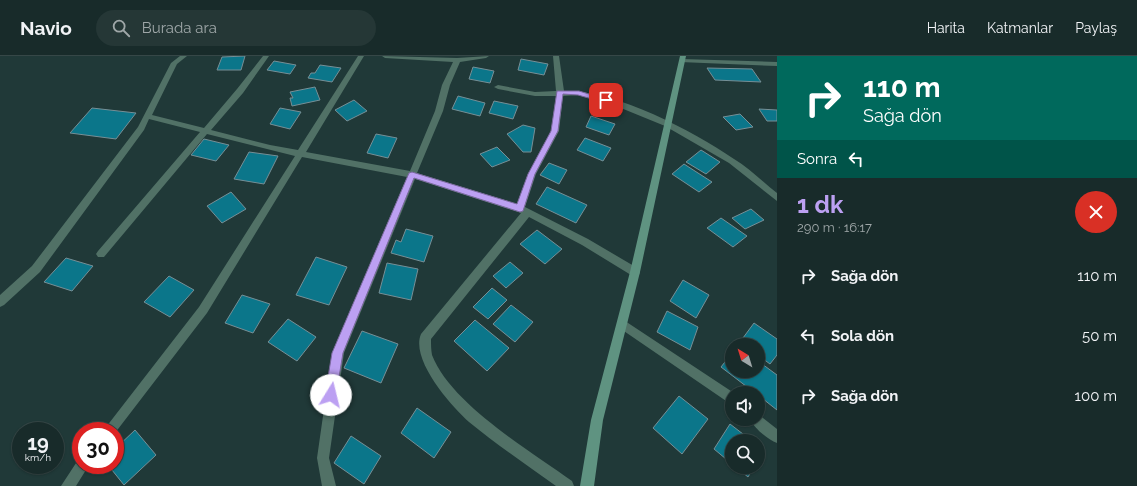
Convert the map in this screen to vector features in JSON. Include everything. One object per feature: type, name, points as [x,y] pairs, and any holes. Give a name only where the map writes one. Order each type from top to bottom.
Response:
[{"type":"street","points":[[0,302],[36,269],[141,128],[174,63],[184,56]]},
{"type":"street","points":[[101,254],[240,91],[266,56]]},
{"type":"street","points":[[116,422],[203,310],[361,56]]},
{"type":"street","points":[[385,56],[458,60],[486,56]]},
{"type":"street","points":[[556,56],[560,92],[555,131],[532,174],[524,210],[425,338],[426,354],[439,380],[472,417],[567,486]]},
{"type":"street","points":[[587,486],[597,420],[636,272],[682,58],[777,64]]},
{"type":"street","points":[[329,486],[323,458],[338,353],[439,110],[446,85],[458,60]]},
{"type":"street","points":[[498,87],[535,94],[560,92],[579,93],[619,104],[668,124],[732,161],[777,198]]},
{"type":"street","points":[[147,116],[206,130],[270,148],[412,175],[524,210],[585,242],[636,272]]},
{"type":"street","points":[[622,324],[725,394]]},
{"type":"street","points":[[764,426],[777,437]]},
{"type":"street","points":[[68,486],[77,474]]},
{"type":"building","points":[[245,56],[241,70],[217,70],[222,57]]},
{"type":"building","points":[[521,59],[548,64],[544,75],[518,70]]},
{"type":"building","points":[[274,61],[296,65],[290,74],[267,70]]},
{"type":"building","points":[[320,65],[341,68],[332,82],[308,78],[311,73],[315,73]]},
{"type":"building","points":[[473,67],[494,71],[490,83],[469,79]]},
{"type":"building","points":[[707,68],[752,69],[761,82],[715,80]]},
{"type":"building","points":[[315,87],[320,100],[292,106],[290,98],[293,98],[290,92]]},
{"type":"building","points":[[458,96],[485,103],[480,116],[452,109]]},
{"type":"building","points":[[354,100],[367,111],[347,121],[335,110]]},
{"type":"building","points":[[494,101],[518,106],[513,119],[489,113]]},
{"type":"building","points":[[92,108],[136,113],[116,139],[70,133]]},
{"type":"building","points":[[280,108],[301,112],[290,129],[270,124]]},
{"type":"building","points":[[759,109],[777,110],[777,121],[767,121]]},
{"type":"building","points":[[740,114],[753,127],[736,130],[723,117]]},
{"type":"building","points":[[591,116],[615,124],[609,135],[586,127]]},
{"type":"building","points":[[523,125],[535,128],[531,152],[523,152],[507,134]]},
{"type":"building","points":[[376,134],[397,138],[388,158],[367,153]]},
{"type":"building","points":[[585,138],[611,148],[603,161],[577,150]]},
{"type":"building","points":[[204,139],[229,145],[216,161],[191,155]]},
{"type":"building","points":[[497,147],[510,160],[492,167],[480,154]]},
{"type":"building","points":[[701,150],[720,162],[706,174],[686,162]]},
{"type":"building","points":[[249,152],[278,156],[264,184],[234,179]]},
{"type":"building","points":[[549,163],[567,170],[559,184],[540,175]]},
{"type":"building","points":[[684,164],[712,182],[699,192],[672,174]]},
{"type":"building","points":[[547,187],[587,205],[576,223],[536,204]]},
{"type":"building","points":[[231,192],[246,209],[222,223],[207,206]]},
{"type":"building","points":[[751,209],[764,220],[745,229],[732,218]]},
{"type":"building","points":[[721,218],[747,236],[733,247],[707,228]]},
{"type":"building","points":[[406,229],[433,236],[424,262],[391,253],[396,240],[401,242]]},
{"type":"building","points":[[537,230],[562,249],[545,264],[520,244]]},
{"type":"building","points":[[316,257],[347,267],[329,305],[296,295]]},
{"type":"building","points":[[66,258],[93,266],[72,291],[44,282]]},
{"type":"building","points":[[510,262],[523,273],[506,288],[493,276]]},
{"type":"building","points":[[387,263],[418,269],[411,300],[379,293]]},
{"type":"building","points":[[169,276],[194,290],[170,317],[144,302]]},
{"type":"building","points":[[683,280],[709,295],[696,318],[670,301]]},
{"type":"building","points":[[492,288],[507,300],[488,319],[473,307]]},
{"type":"building","points":[[242,295],[270,304],[253,333],[225,323]]},
{"type":"building","points":[[511,305],[533,322],[515,342],[493,324]]},
{"type":"building","points":[[667,311],[698,327],[690,350],[657,332]]},
{"type":"building","points":[[288,319],[316,337],[297,361],[268,342]]},
{"type":"building","points":[[475,320],[509,348],[487,371],[454,341]]},
{"type":"building","points":[[754,323],[777,339],[777,355],[770,364],[765,360],[765,338],[743,338]]},
{"type":"building","points":[[362,331],[398,344],[381,383],[344,368]]},
{"type":"building","points":[[725,362],[725,370],[721,367]]},
{"type":"building","points":[[765,366],[777,375],[777,410],[765,401],[765,386],[746,386],[735,378],[765,378]]},
{"type":"building","points":[[679,396],[708,419],[682,454],[653,428]]},
{"type":"building","points":[[417,408],[451,432],[434,458],[401,433]]},
{"type":"building","points":[[729,426],[733,426],[743,434],[725,434],[725,458],[714,449]]},
{"type":"building","points":[[135,430],[156,455],[124,485],[115,474],[124,474],[124,440]]},
{"type":"building","points":[[351,436],[381,456],[364,484],[334,463]]},
{"type":"route","points":[[331,395],[338,353],[412,175],[520,208],[532,174],[555,131],[560,92],[579,93],[606,100]]}]
